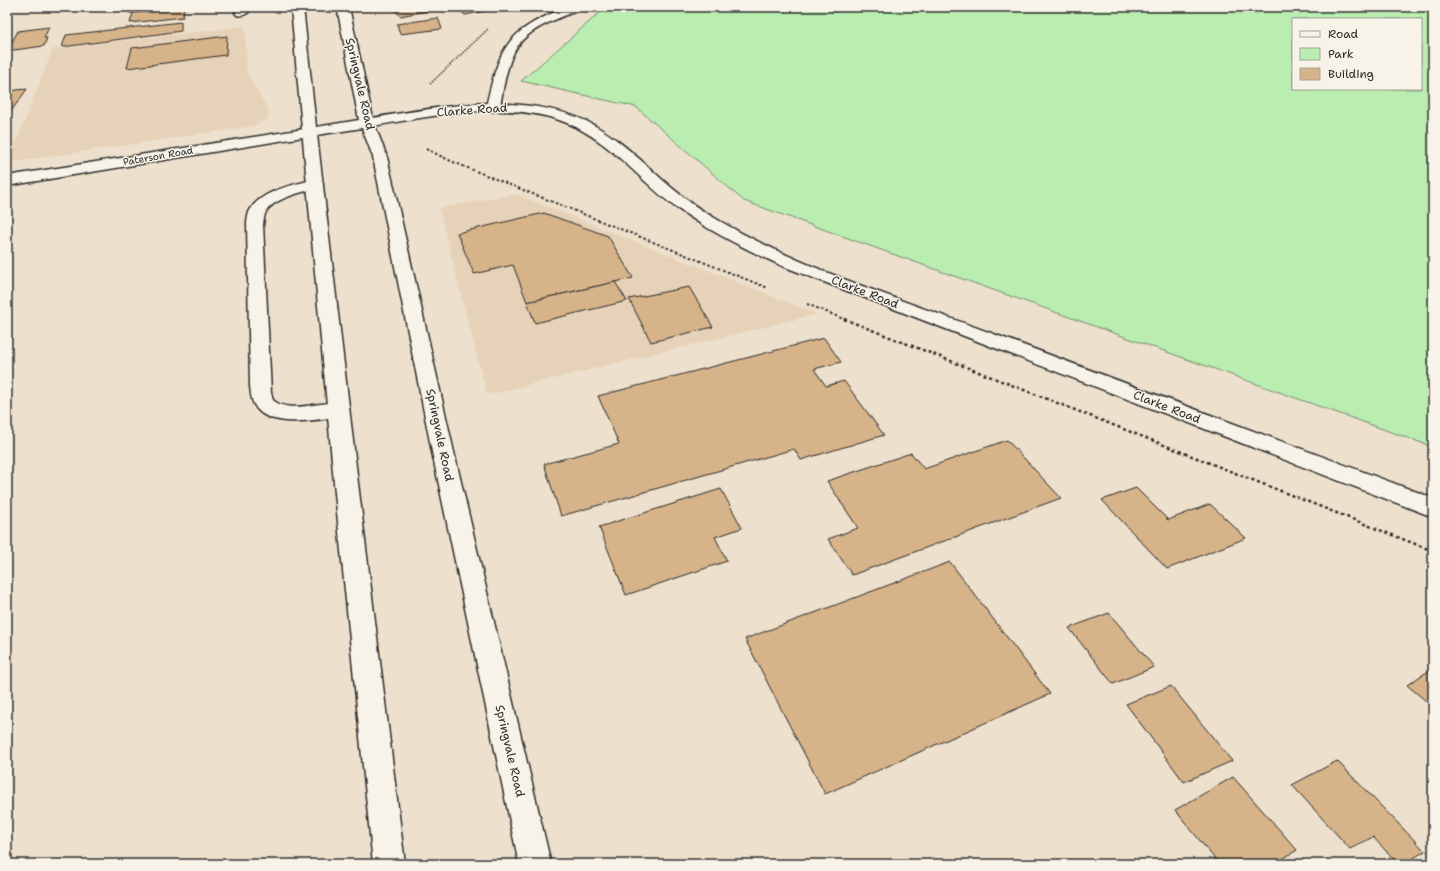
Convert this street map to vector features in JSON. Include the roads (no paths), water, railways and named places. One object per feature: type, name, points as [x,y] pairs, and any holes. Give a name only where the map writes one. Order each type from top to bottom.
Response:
[{"type":"main road","points":[[297,7],[338,409],[389,864]]},
{"type":"main road","name":"Springvale Road","points":[[343,7],[367,123],[380,157],[535,864]]},
{"type":"main road","points":[[493,107],[496,91],[512,47],[529,30],[577,7]]},
{"type":"main road","name":"Clarke Road","points":[[310,132],[418,115],[493,107],[511,107],[537,110],[566,118],[592,129],[681,203],[718,228],[778,257],[871,294],[1433,508]]},
{"type":"main road","name":"Paterson Road","points":[[7,181],[310,132]]},
{"type":"main road","points":[[315,184],[296,189],[268,202],[258,211],[255,224],[260,386],[263,403],[270,410],[282,414],[338,409]]}]
